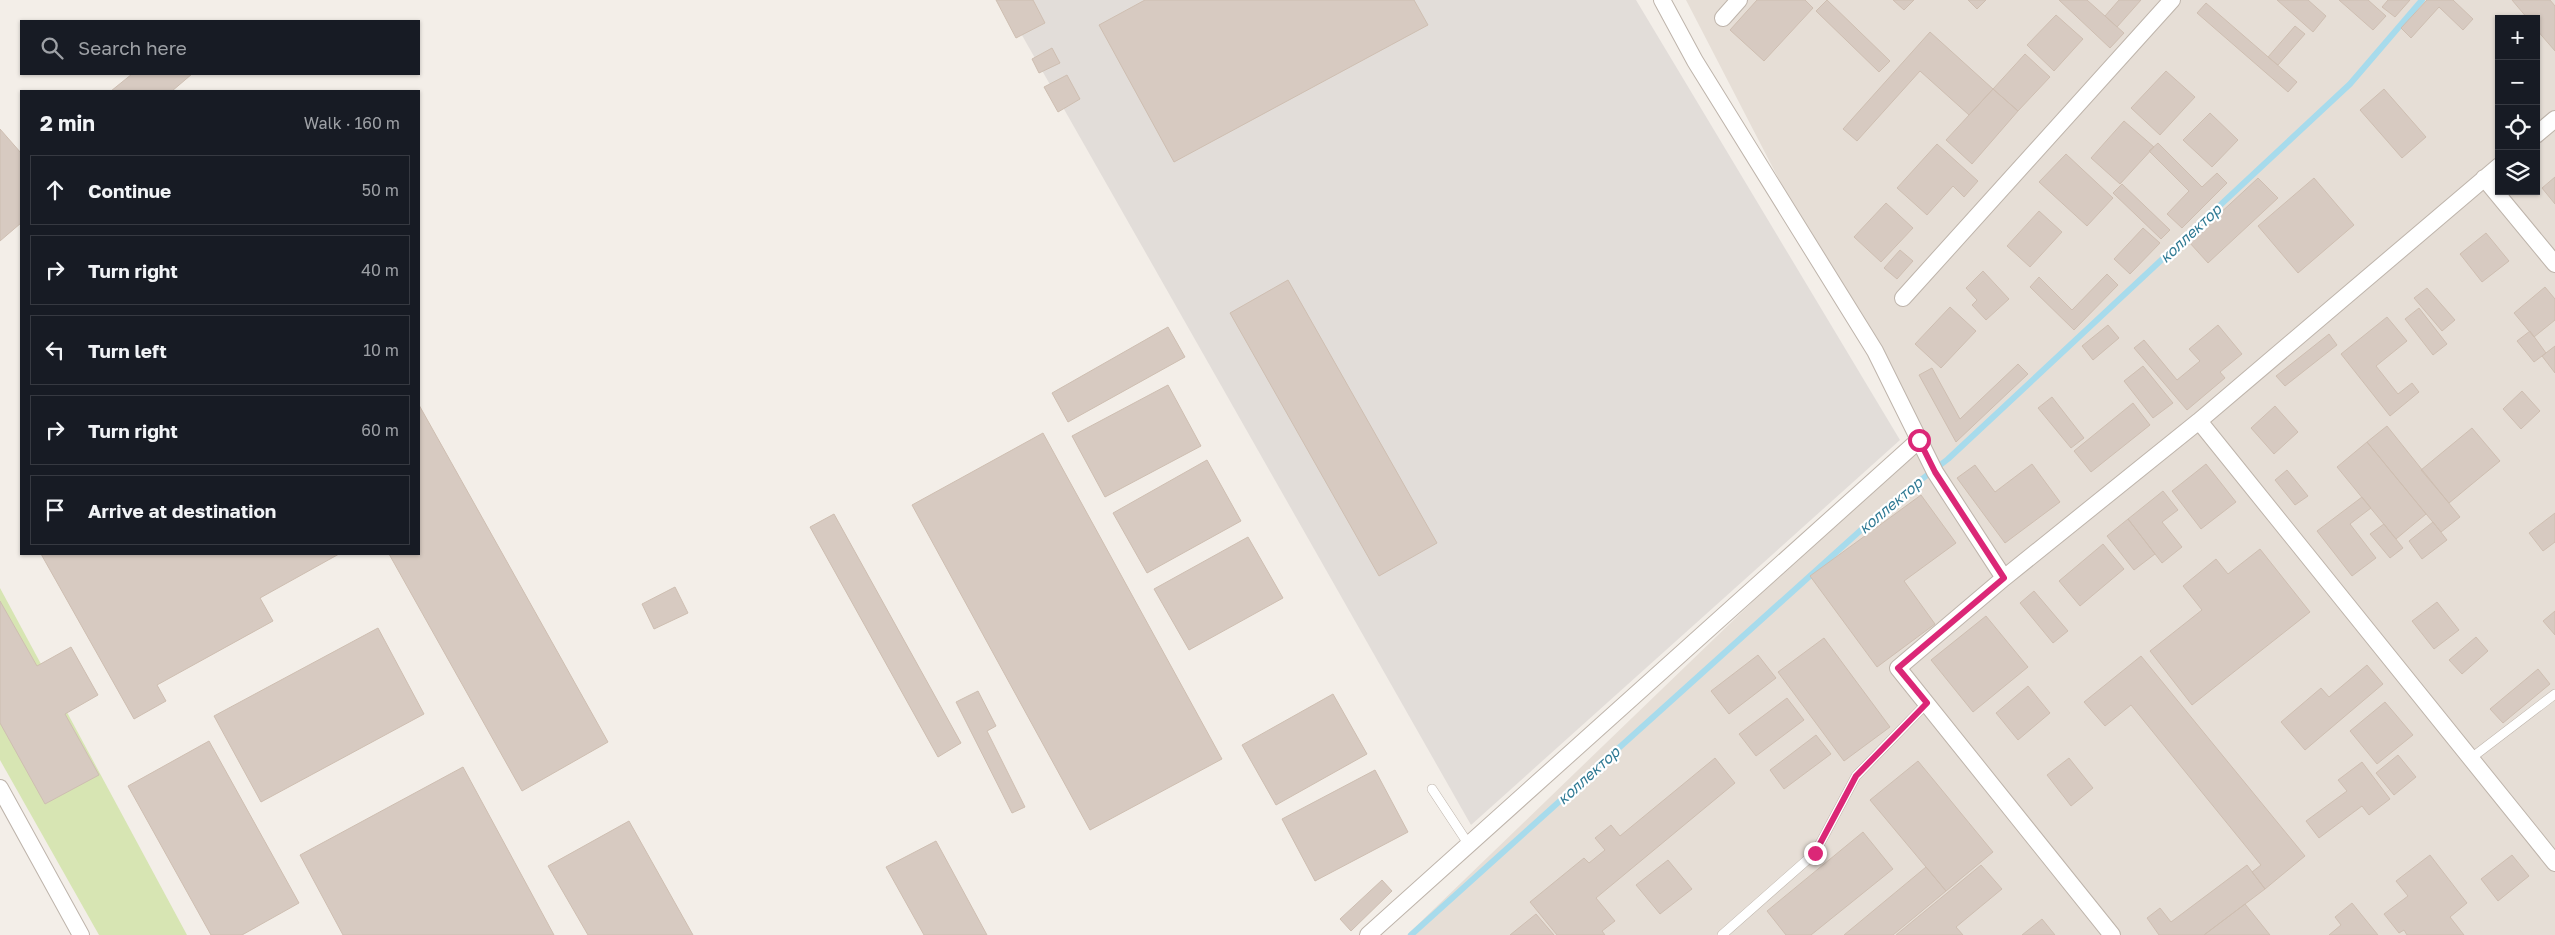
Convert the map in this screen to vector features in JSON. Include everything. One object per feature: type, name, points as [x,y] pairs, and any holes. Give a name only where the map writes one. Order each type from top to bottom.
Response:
[{"type":"street","points":[[1662,0],[1695,61],[1874,351],[1935,472],[2004,578]]},
{"type":"street","points":[[1723,18],[1739,0]]},
{"type":"street","points":[[1903,298],[2172,0]]},
{"type":"street","points":[[2540,132],[2555,119]]},
{"type":"street","points":[[2112,935],[1898,668],[2004,578],[2199,421],[2495,169]]},
{"type":"street","points":[[2484,178],[2555,264]]},
{"type":"street","points":[[2199,421],[2555,863]]},
{"type":"street","points":[[1368,935],[1921,444]]},
{"type":"street","points":[[0,788],[81,935]]},
{"type":"lane","points":[[2470,759],[2555,694]]},
{"type":"lane","points":[[1722,935],[1815,853],[1856,776],[1927,703]]},
{"type":"lane","points":[[1432,789],[1469,845]]},
{"type":"shaded area","points":[[1002,0],[1636,0],[1900,440],[1471,825]]},
{"type":"shaded area","points":[[1686,0],[2555,0],[2555,935],[1407,935],[1916,444]]},
{"type":"green space","points":[[0,588],[187,935],[99,935],[0,760]]},
{"type":"building","points":[[996,0],[1033,0],[1045,23],[1016,38]]},
{"type":"building","points":[[1145,0],[1414,0],[1428,25],[1174,162],[1099,25]]},
{"type":"building","points":[[1757,0],[1805,0],[1813,8],[1764,61],[1730,30]]},
{"type":"building","points":[[1827,0],[1890,61],[1879,72],[1816,11]]},
{"type":"building","points":[[1893,0],[1914,0],[1904,10]]},
{"type":"building","points":[[1968,0],[1986,0],[1977,9]]},
{"type":"building","points":[[2059,0],[2087,0],[2124,33],[2110,48]]},
{"type":"building","points":[[2119,0],[2141,0],[2117,27],[2105,16]]},
{"type":"building","points":[[2277,0],[2308,0],[2326,16],[2313,32]]},
{"type":"building","points":[[2339,0],[2368,0],[2386,16],[2373,30]]},
{"type":"building","points":[[2388,0],[2410,0],[2395,17],[2382,7]]},
{"type":"building","points":[[2427,0],[2453,0],[2473,19],[2463,30],[2439,7],[2411,38],[2401,28]]},
{"type":"building","points":[[2512,0],[2550,0],[2555,6],[2555,51],[2540,34],[2540,15],[2525,15]]},
{"type":"building","points":[[2206,3],[2297,82],[2288,92],[2197,13]]},
{"type":"building","points":[[2056,15],[2083,39],[2054,71],[2027,45]]},
{"type":"building","points":[[2295,26],[2305,34],[2278,65],[2268,57]]},
{"type":"building","points":[[1930,32],[1993,89],[1969,115],[1920,71],[1857,141],[1843,129]]},
{"type":"building","points":[[1052,48],[1060,63],[1039,73],[1032,59]]},
{"type":"building","points":[[2025,54],[2050,77],[2018,111],[1993,89]]},
{"type":"building","points":[[2166,71],[2195,97],[2160,135],[2131,108]]},
{"type":"building","points":[[131,75],[191,75],[173,90],[112,90]]},
{"type":"building","points":[[1067,75],[1080,99],[1058,112],[1044,87]]},
{"type":"building","points":[[1993,89],[2018,111],[1972,164],[1946,140]]},
{"type":"building","points":[[2384,89],[2426,137],[2402,158],[2360,110]]},
{"type":"building","points":[[2210,113],[2238,140],[2212,167],[2183,140]]},
{"type":"building","points":[[2124,121],[2154,147],[2120,184],[2091,158]]},
{"type":"building","points":[[0,129],[20,152],[20,224],[0,241]]},
{"type":"building","points":[[2158,143],[2202,187],[2217,173],[2227,183],[2182,228],[2167,214],[2189,191],[2149,151]]},
{"type":"building","points":[[1937,144],[1978,181],[1964,197],[1953,186],[1927,215],[1897,188]]},
{"type":"building","points":[[2066,154],[2113,198],[2087,226],[2039,182]]},
{"type":"building","points":[[2555,177],[2555,204],[2542,188]]},
{"type":"building","points":[[2258,178],[2278,198],[2208,263],[2189,242]]},
{"type":"building","points":[[2314,178],[2354,225],[2298,273],[2258,226]]},
{"type":"building","points":[[2122,184],[2170,230],[2161,239],[2113,193]]},
{"type":"building","points":[[1886,203],[1913,228],[1881,262],[1854,237]]},
{"type":"building","points":[[2039,211],[2062,232],[2030,267],[2007,246]]},
{"type":"building","points":[[2143,228],[2160,243],[2130,274],[2114,259]]},
{"type":"building","points":[[2486,233],[2509,261],[2482,282],[2460,254]]},
{"type":"building","points":[[1900,250],[1913,261],[1897,279],[1884,268]]},
{"type":"building","points":[[1983,271],[2009,299],[1986,320],[1972,305],[1977,300],[1966,288]]},
{"type":"building","points":[[2107,274],[2118,285],[2074,330],[2030,287],[2039,277],[2072,310]]},
{"type":"building","points":[[1288,280],[1437,543],[1379,576],[1230,313]]},
{"type":"building","points":[[2545,287],[2555,299],[2555,320],[2534,337],[2514,313]]},
{"type":"building","points":[[2427,288],[2455,320],[2442,331],[2414,298]]},
{"type":"building","points":[[1950,307],[1976,331],[1941,368],[1915,344]]},
{"type":"building","points":[[2419,308],[2447,344],[2433,355],[2405,319]]},
{"type":"building","points":[[2387,317],[2407,341],[2376,366],[2398,394],[2412,383],[2419,392],[2390,416],[2341,354]]},
{"type":"building","points":[[2108,325],[2119,338],[2093,360],[2082,346]]},
{"type":"building","points":[[2218,325],[2242,354],[2220,372],[2225,378],[2187,410],[2134,348],[2144,340],[2177,380],[2200,361],[2189,349]]},
{"type":"building","points":[[1168,327],[1185,357],[1068,422],[1052,393]]},
{"type":"building","points":[[2530,331],[2546,353],[2534,362],[2517,341]]},
{"type":"building","points":[[2329,334],[2337,345],[2285,386],[2276,376]]},
{"type":"building","points":[[2555,346],[2555,373],[2542,356]]},
{"type":"building","points":[[2018,364],[2028,374],[1956,442],[1919,375],[1932,368],[1960,419]]},
{"type":"building","points":[[2143,366],[2173,403],[2153,418],[2124,381]]},
{"type":"building","points":[[1168,385],[1201,446],[1105,497],[1072,436]]},
{"type":"building","points":[[2522,391],[2540,411],[2521,429],[2503,409]]},
{"type":"building","points":[[2052,397],[2084,438],[2071,448],[2038,408]]},
{"type":"building","points":[[2133,403],[2150,425],[2091,472],[2074,451]]},
{"type":"building","points":[[2275,406],[2298,432],[2274,454],[2251,428]]},
{"type":"building","points":[[420,407],[608,742],[522,791],[390,555],[420,555]]},
{"type":"building","points":[[2387,426],[2460,517],[2441,532],[2367,442]]},
{"type":"building","points":[[2472,428],[2500,461],[2449,503],[2421,470]]},
{"type":"building","points":[[1043,433],[1222,759],[1090,830],[912,505]]},
{"type":"building","points":[[2367,442],[2426,514],[2396,539],[2337,467]]},
{"type":"building","points":[[1207,460],[1241,521],[1147,573],[1113,513]]},
{"type":"building","points":[[2032,464],[2060,502],[2005,543],[1957,478],[1975,465],[1995,492]]},
{"type":"building","points":[[2206,464],[2236,502],[2201,529],[2172,491]]},
{"type":"building","points":[[2287,470],[2308,496],[2295,505],[2275,480]]},
{"type":"building","points":[[2163,491],[2178,510],[2162,522],[2182,547],[2162,563],[2128,519]]},
{"type":"building","points":[[1921,495],[1956,543],[1904,581],[1935,624],[1877,667],[1810,576]]},
{"type":"building","points":[[2362,497],[2371,508],[2350,524],[2376,558],[2352,576],[2317,531]]},
{"type":"building","points":[[2555,513],[2555,542],[2543,551],[2529,533]]},
{"type":"building","points":[[834,514],[961,743],[938,757],[810,527]]},
{"type":"building","points":[[2128,519],[2155,554],[2134,570],[2107,536]]},
{"type":"building","points":[[2433,522],[2447,540],[2422,559],[2409,541]]},
{"type":"building","points":[[2384,524],[2403,548],[2390,558],[2370,534]]},
{"type":"building","points":[[1248,537],[1283,598],[1189,650],[1154,589]]},
{"type":"building","points":[[2103,544],[2124,569],[2080,606],[2059,581]]},
{"type":"building","points":[[2260,549],[2310,612],[2192,705],[2150,651],[2202,610],[2183,586],[2216,559],[2228,574]]},
{"type":"building","points":[[42,555],[337,555],[260,598],[273,621],[157,685],[166,701],[134,719]]},
{"type":"building","points":[[675,587],[688,613],[654,629],[642,604]]},
{"type":"building","points":[[2034,591],[2068,631],[2053,643],[2020,603]]},
{"type":"building","points":[[0,601],[37,666],[71,647],[98,695],[65,714],[99,775],[45,804],[0,723]]},
{"type":"building","points":[[2437,602],[2459,630],[2434,649],[2412,621]]},
{"type":"building","points":[[2555,611],[2555,635],[2543,621]]},
{"type":"building","points":[[1986,616],[2028,667],[1973,712],[1931,660]]},
{"type":"building","points":[[378,628],[424,714],[261,802],[214,716]]},
{"type":"building","points":[[2476,637],[2488,651],[2462,674],[2449,660]]},
{"type":"building","points":[[1824,638],[1890,727],[1844,761],[1778,672]]},
{"type":"building","points":[[1758,655],[1776,678],[1729,714],[1711,691]]},
{"type":"building","points":[[2141,656],[2305,856],[2265,889],[2252,872],[2261,865],[2131,705],[2105,726],[2084,702]]},
{"type":"building","points":[[2367,665],[2383,684],[2305,750],[2281,722],[2321,688],[2329,697]]},
{"type":"building","points":[[2538,669],[2550,684],[2503,723],[2490,709]]},
{"type":"building","points":[[2028,686],[2050,713],[2018,740],[1996,713]]},
{"type":"building","points":[[978,691],[996,726],[987,731],[1025,807],[1012,813],[956,702]]},
{"type":"building","points":[[1333,694],[1367,754],[1276,805],[1242,745]]},
{"type":"building","points":[[1787,698],[1804,720],[1756,756],[1739,734]]},
{"type":"building","points":[[2385,702],[2413,735],[2377,764],[2350,731]]},
{"type":"building","points":[[1816,735],[1831,754],[1784,789],[1770,770]]},
{"type":"building","points":[[209,741],[299,903],[242,935],[211,935],[128,786]]},
{"type":"building","points":[[2398,755],[2416,777],[2394,795],[2376,773]]},
{"type":"building","points":[[1715,758],[1735,783],[1596,898],[1615,921],[1602,931],[1605,935],[1557,935],[1530,902],[1584,858],[1589,863],[1605,850],[1595,838],[1611,825],[1620,836]]},
{"type":"building","points":[[2069,758],[2093,788],[2071,806],[2047,775]]},
{"type":"building","points":[[1918,761],[1993,852],[1946,891],[1870,800]]},
{"type":"building","points":[[2362,762],[2390,799],[2369,815],[2362,806],[2319,838],[2306,821],[2347,791],[2338,780]]},
{"type":"building","points":[[463,767],[554,935],[343,935],[300,855]]},
{"type":"building","points":[[1375,770],[1408,832],[1315,881],[1282,819]]},
{"type":"building","points":[[629,821],[693,935],[588,935],[548,866]]},
{"type":"building","points":[[1863,832],[1893,869],[1811,935],[1786,935],[1767,911]]},
{"type":"building","points":[[936,841],[987,935],[924,935],[886,867]]},
{"type":"building","points":[[2430,855],[2467,903],[2450,917],[2464,935],[2407,935],[2404,930],[2399,933],[2384,914],[2408,896],[2396,881]]},
{"type":"building","points":[[2512,855],[2529,876],[2498,901],[2481,879]]},
{"type":"building","points":[[1668,860],[1692,889],[1660,914],[1636,885]]},
{"type":"building","points":[[1981,865],[2002,889],[1956,927],[1963,935],[1896,935]]},
{"type":"building","points":[[2247,865],[2265,889],[2204,935],[2159,935],[2147,918],[2160,908],[2171,922]]},
{"type":"building","points":[[1926,867],[1946,891],[1893,935],[1844,935]]},
{"type":"building","points":[[1382,880],[1392,891],[1351,931],[1340,919]]},
{"type":"building","points":[[2352,903],[2378,935],[2329,935],[2341,925],[2335,917]]},
{"type":"building","points":[[2245,904],[2270,935],[2204,935]]},
{"type":"building","points":[[1536,914],[1554,935],[1510,935]]},
{"type":"building","points":[[2042,919],[2055,935],[2022,935]]},
{"type":"waterway","name":"коллектор","points":[[1411,935],[1891,503],[1948,459],[2350,84],[2422,0]]},
{"type":"route","points":[[1815,853],[1856,776],[1927,703],[1898,668],[2004,578],[1935,472],[1919,440]]}]
